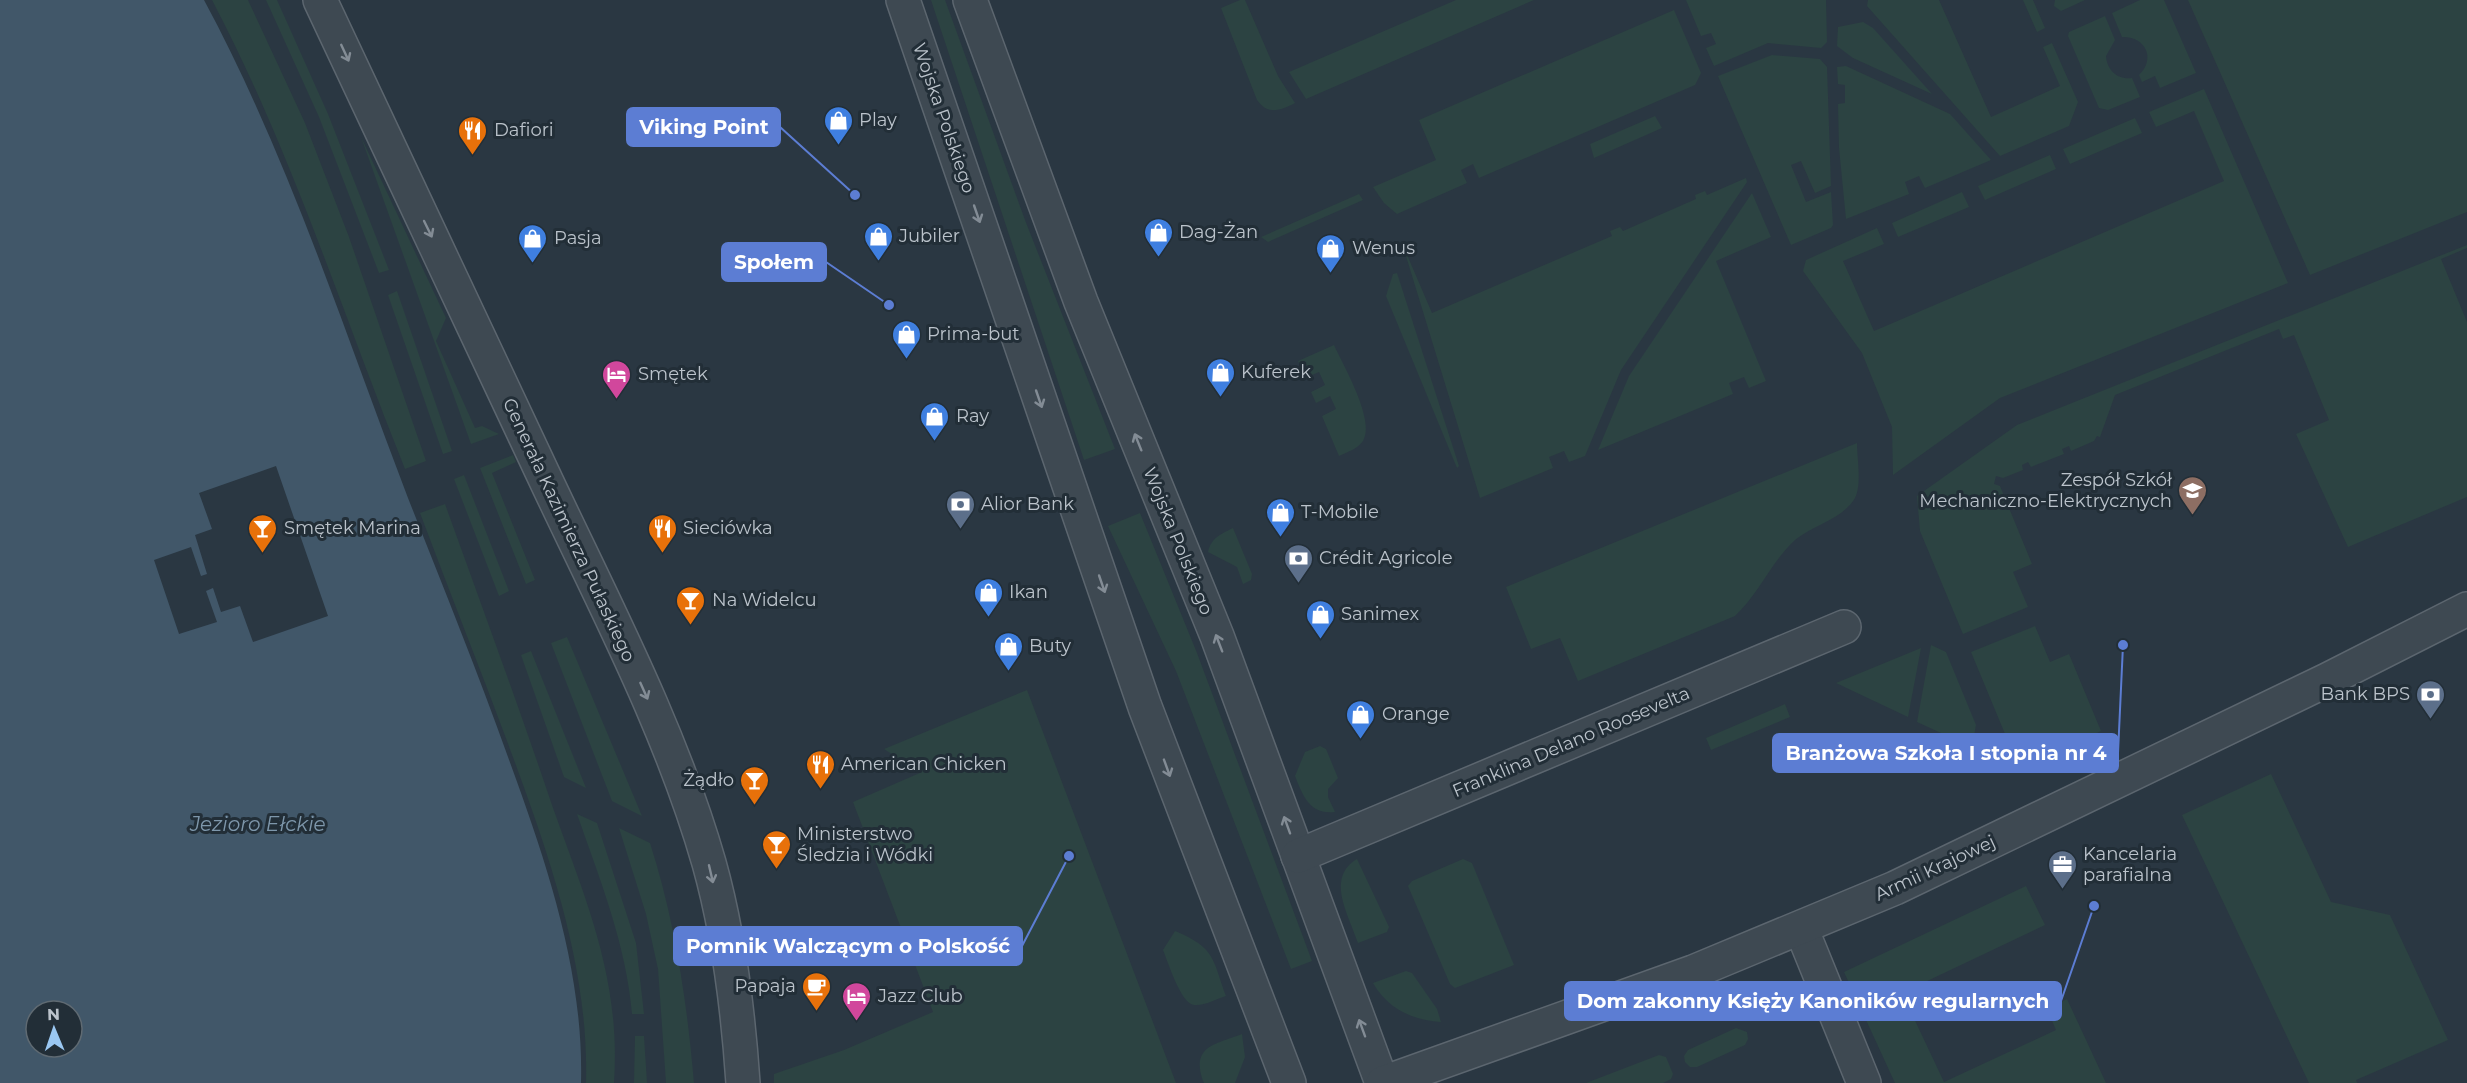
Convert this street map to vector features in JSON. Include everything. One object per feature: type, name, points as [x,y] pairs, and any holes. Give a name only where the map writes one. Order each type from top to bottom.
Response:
[{"type":"street","name":"Generała Kazimierza Pułaskiego","points":[[320,0],[609,615],[686,793],[709,864],[727,943],[734,986],[743,1083]]},
{"type":"street","name":"Wojska Polskiego","points":[[903,0],[1145,707],[1289,1083]]},
{"type":"street","name":"Wojska Polskiego","points":[[970,0],[1081,302],[1217,636],[1383,1083]]},
{"type":"street","name":"Armii Krajowej","points":[[1383,1083],[1682,975],[1801,928],[1948,863],[2327,680],[2467,609]]},
{"type":"street","name":"Franklina Delano Roosevelta","points":[[1298,856],[1844,627]]},
{"type":"street","points":[[1801,928],[1864,1083]]},
{"type":"green space","points":[[212,0],[248,0],[305,123],[349,237],[426,461],[405,469],[267,114]]},
{"type":"green space","points":[[266,0],[277,0],[328,114],[389,270],[379,273],[319,117]]},
{"type":"green space","points":[[931,0],[945,0],[1025,220],[1115,449],[1084,460]]},
{"type":"green space","points":[[1245,0],[1278,76],[1295,103],[1270,110],[1257,100],[1221,8]]},
{"type":"green space","points":[[1456,0],[1534,0],[1306,99],[1289,72]]},
{"type":"green space","points":[[1686,0],[1826,0],[1827,42],[1821,48],[1768,43],[1714,66],[1706,48],[1716,44],[1711,33],[1701,36]]},
{"type":"green space","points":[[1868,0],[1939,0],[1991,117],[2060,86],[2043,47],[2052,43],[2078,102],[2069,126],[2000,156],[1867,6]]},
{"type":"green space","points":[[2023,0],[2033,0],[2045,28],[2037,32]]},
{"type":"green space","points":[[2055,0],[2085,0],[2061,11],[2054,6]]},
{"type":"green space","points":[[2140,0],[2164,0],[2196,73],[2160,88],[2155,76],[2142,82],[2139,75],[2147,62],[2146,50],[2137,40],[2122,37],[2112,13]]},
{"type":"green space","points":[[2188,0],[2467,0],[2467,212],[2310,275]]},
{"type":"green space","points":[[1674,10],[1701,73],[1695,85],[1479,178],[1473,164],[1461,170],[1467,183],[1397,214],[1384,203],[1373,187],[1436,160],[1419,120]]},
{"type":"green space","points":[[2105,16],[2115,40],[2106,56],[2108,66],[2117,76],[2132,78],[2140,97],[2108,110],[2099,108],[2068,36],[2069,32]]},
{"type":"green space","points":[[1863,22],[1873,28],[1932,94],[1853,58],[1837,46],[1838,27]]},
{"type":"green space","points":[[1772,55],[1820,59],[1827,67],[1831,186],[1815,193],[1801,161],[1791,165],[1806,202],[1831,192],[1833,225],[1831,228],[1791,245],[1718,76]]},
{"type":"green space","points":[[1846,66],[1950,114],[1991,160],[1925,188],[1919,176],[1905,182],[1909,194],[1846,219],[1839,148],[1838,104],[1845,103],[1845,85],[1838,84],[1837,67]]},
{"type":"green space","points":[[2204,89],[2288,283],[2000,398],[1893,475],[1892,427],[1862,353],[1803,271],[1806,260],[1877,228],[1884,244],[1843,261],[1874,331],[2224,181],[2194,111],[2156,127],[2149,112]]},
{"type":"green space","points":[[1655,116],[1662,128],[1594,158],[1590,144]]},
{"type":"green space","points":[[2135,118],[2142,133],[2070,164],[2063,149]]},
{"type":"green space","points":[[361,137],[446,318],[436,341],[475,428],[482,426],[499,434],[471,444]]},
{"type":"green space","points":[[2050,155],[2056,169],[1985,200],[1978,186]]},
{"type":"green space","points":[[1746,178],[1747,182],[1621,370],[1585,456],[1569,462],[1564,451],[1549,457],[1553,468],[1480,498],[1402,243],[1432,313],[1612,236],[1610,231],[1620,227],[1623,231],[1696,199],[1695,195],[1705,191],[1707,195]]},
{"type":"green space","points":[[1962,192],[1969,207],[1898,237],[1892,223]]},
{"type":"green space","points":[[1752,193],[1771,237],[1716,261],[1766,381],[1749,388],[1744,377],[1729,383],[1733,394],[1598,450],[1629,376]]},
{"type":"green space","points":[[1359,194],[1363,200],[1268,242],[1261,237]]},
{"type":"green space","points":[[2467,245],[2467,248],[2441,259],[2467,322],[2467,497],[2348,547],[2296,434],[2329,420],[2294,335],[2283,339],[2279,329],[2115,395],[2100,437],[2097,436],[2094,441],[2071,451],[2069,446],[2062,449],[2064,454],[2031,467],[2028,462],[2022,465],[2023,470],[2003,478],[1996,476],[1994,484],[2000,486],[2032,564],[2013,572],[2028,607],[1963,634],[1920,531],[1917,496],[2017,425]]},
{"type":"green space","points":[[1397,273],[1459,466],[1457,468],[1386,296],[1393,274]]},
{"type":"green space","points":[[397,291],[452,451],[443,454],[388,295]]},
{"type":"green space","points":[[1334,345],[1357,393],[1366,432],[1363,441],[1358,446],[1339,456],[1322,416],[1336,409],[1330,396],[1316,403],[1311,392],[1325,385],[1319,372],[1305,378],[1298,361]]},
{"type":"green space","points":[[1857,443],[1859,478],[1855,498],[1835,517],[1795,540],[1735,616],[1578,681],[1560,638],[1531,649],[1506,587]]},
{"type":"green space","points":[[513,455],[516,462],[492,473],[535,580],[526,584],[480,468]]},
{"type":"green space","points":[[464,475],[509,591],[499,596],[454,479]]},
{"type":"green space","points":[[445,504],[577,874],[598,941],[612,1009],[615,1045],[614,1083],[586,1083],[585,1041],[575,959],[554,878],[514,760],[420,513]]},
{"type":"green space","points":[[1140,513],[1197,653],[1312,961],[1291,969],[1176,671],[1108,526]]},
{"type":"green space","points":[[1233,528],[1252,574],[1251,580],[1243,584],[1237,567],[1208,552],[1214,540]]},
{"type":"green space","points":[[2035,626],[2050,662],[2069,654],[2101,731],[2020,770],[1971,652]]},
{"type":"green space","points":[[567,637],[642,816],[612,801],[551,643]]},
{"type":"green space","points":[[1931,645],[1946,652],[1976,725],[1974,736],[1963,743],[1917,722]]},
{"type":"green space","points":[[1921,648],[1908,717],[1836,683]]},
{"type":"green space","points":[[531,651],[586,788],[564,777],[521,655]]},
{"type":"green space","points":[[1027,690],[1176,1083],[774,1083],[774,1074],[844,1050],[933,1012],[853,802],[922,772],[916,758],[904,762],[884,749]]},
{"type":"green space","points":[[1785,704],[1790,717],[1711,750],[1706,738]]},
{"type":"green space","points":[[1320,746],[1326,749],[1338,778],[1328,789],[1328,797],[1335,812],[1326,812],[1313,807],[1305,797],[1295,776],[1305,752]]},
{"type":"green space","points":[[2271,774],[2331,902],[2390,915],[2448,1040],[2356,1080],[2357,1083],[2309,1083],[2182,815]]},
{"type":"green space","points":[[577,814],[597,823],[636,943],[644,1014],[632,1014],[618,937]]},
{"type":"green space","points":[[619,828],[650,843],[659,872],[679,962],[694,1083],[666,1083],[658,969],[646,914]]},
{"type":"green space","points":[[1357,859],[1389,927],[1387,932],[1358,943],[1345,909],[1341,887],[1342,876],[1347,867]]},
{"type":"green space","points":[[1463,859],[1472,863],[1514,965],[1455,988],[1450,984],[1408,886],[1412,881]]},
{"type":"green space","points":[[2026,886],[2045,925],[1902,993],[1944,1082],[2056,1030],[2047,1009],[2067,999],[2106,1083],[1895,1083],[1844,972]]},
{"type":"green space","points":[[1175,931],[1198,943],[1210,955],[1226,996],[1198,1005],[1189,1003],[1184,998],[1163,950]]},
{"type":"green space","points":[[1406,971],[1412,973],[1437,1009],[1441,1022],[1420,1019],[1402,1012],[1386,1000],[1373,983]]},
{"type":"green space","points":[[1736,1028],[1747,1032],[1748,1039],[1745,1045],[1697,1067],[1690,1067],[1685,1062],[1684,1056],[1688,1050]]},
{"type":"green space","points":[[1242,1034],[1245,1057],[1235,1083],[1204,1083],[1200,1071],[1202,1054],[1214,1045]]},
{"type":"green space","points":[[635,1036],[644,1036],[647,1083],[634,1083]]},
{"type":"green space","points":[[1659,1055],[1666,1057],[1673,1074],[1671,1079],[1663,1083],[1586,1083]]},
{"type":"water","name":"Jezioro Ełckie","points":[[0,0],[204,0],[235,60],[289,183],[484,692],[536,836],[549,876],[569,958],[576,999],[581,1083],[0,1083]]},
{"type":"pier","points":[[276,466],[328,616],[253,642],[240,606],[221,612],[213,588],[206,591],[217,622],[179,634],[154,560],[191,547],[201,576],[207,574],[195,535],[212,529],[199,493]]},
{"type":"place","name":"Play","points":[[838,146]]},
{"type":"place","name":"Dafiori","points":[[473,156]]},
{"type":"place","name":"Viking Point","points":[[855,195]]},
{"type":"place","name":"Dag-Żan","points":[[1158,258]]},
{"type":"place","name":"Jubiler","points":[[878,262]]},
{"type":"place","name":"Pasja","points":[[533,264]]},
{"type":"place","name":"Wenus","points":[[1331,274]]},
{"type":"place","name":"Społem","points":[[889,305]]},
{"type":"place","name":"Prima-but","points":[[906,360]]},
{"type":"place","name":"Kuferek","points":[[1220,398]]},
{"type":"place","name":"Smętek","points":[[617,400]]},
{"type":"place","name":"Ray","points":[[935,442]]},
{"type":"place","name":"Zespół Szkół Mechaniczno-Elektrycznych","points":[[2193,516]]},
{"type":"place","name":"Alior Bank","points":[[960,530]]},
{"type":"place","name":"T-Mobile","points":[[1280,538]]},
{"type":"place","name":"Smętek Marina","points":[[263,554]]},
{"type":"place","name":"Sieciówka","points":[[662,554]]},
{"type":"place","name":"Crédit Agricole","points":[[1298,584]]},
{"type":"place","name":"Ikan","points":[[988,618]]},
{"type":"place","name":"Na Widelcu","points":[[691,626]]},
{"type":"place","name":"Sanimex","points":[[1320,640]]},
{"type":"place","name":"Branżowa Szkoła I stopnia nr 4","points":[[2123,645]]},
{"type":"place","name":"Buty","points":[[1008,672]]},
{"type":"place","name":"Bank BPS","points":[[2431,720]]},
{"type":"place","name":"Orange","points":[[1361,740]]},
{"type":"place","name":"American Chicken","points":[[820,790]]},
{"type":"place","name":"Żądło","points":[[755,806]]},
{"type":"place","name":"Pomnik Walczącym o Polskość","points":[[1069,856]]},
{"type":"place","name":"Ministerstwo Śledzia i Wódki","points":[[776,870]]},
{"type":"place","name":"Kancelaria parafialna","points":[[2062,890]]},
{"type":"place","name":"Dom zakonny Księży Kanoników regularnych","points":[[2094,906]]},
{"type":"place","name":"Papaja","points":[[817,1012]]},
{"type":"place","name":"Jazz Club","points":[[857,1022]]}]
